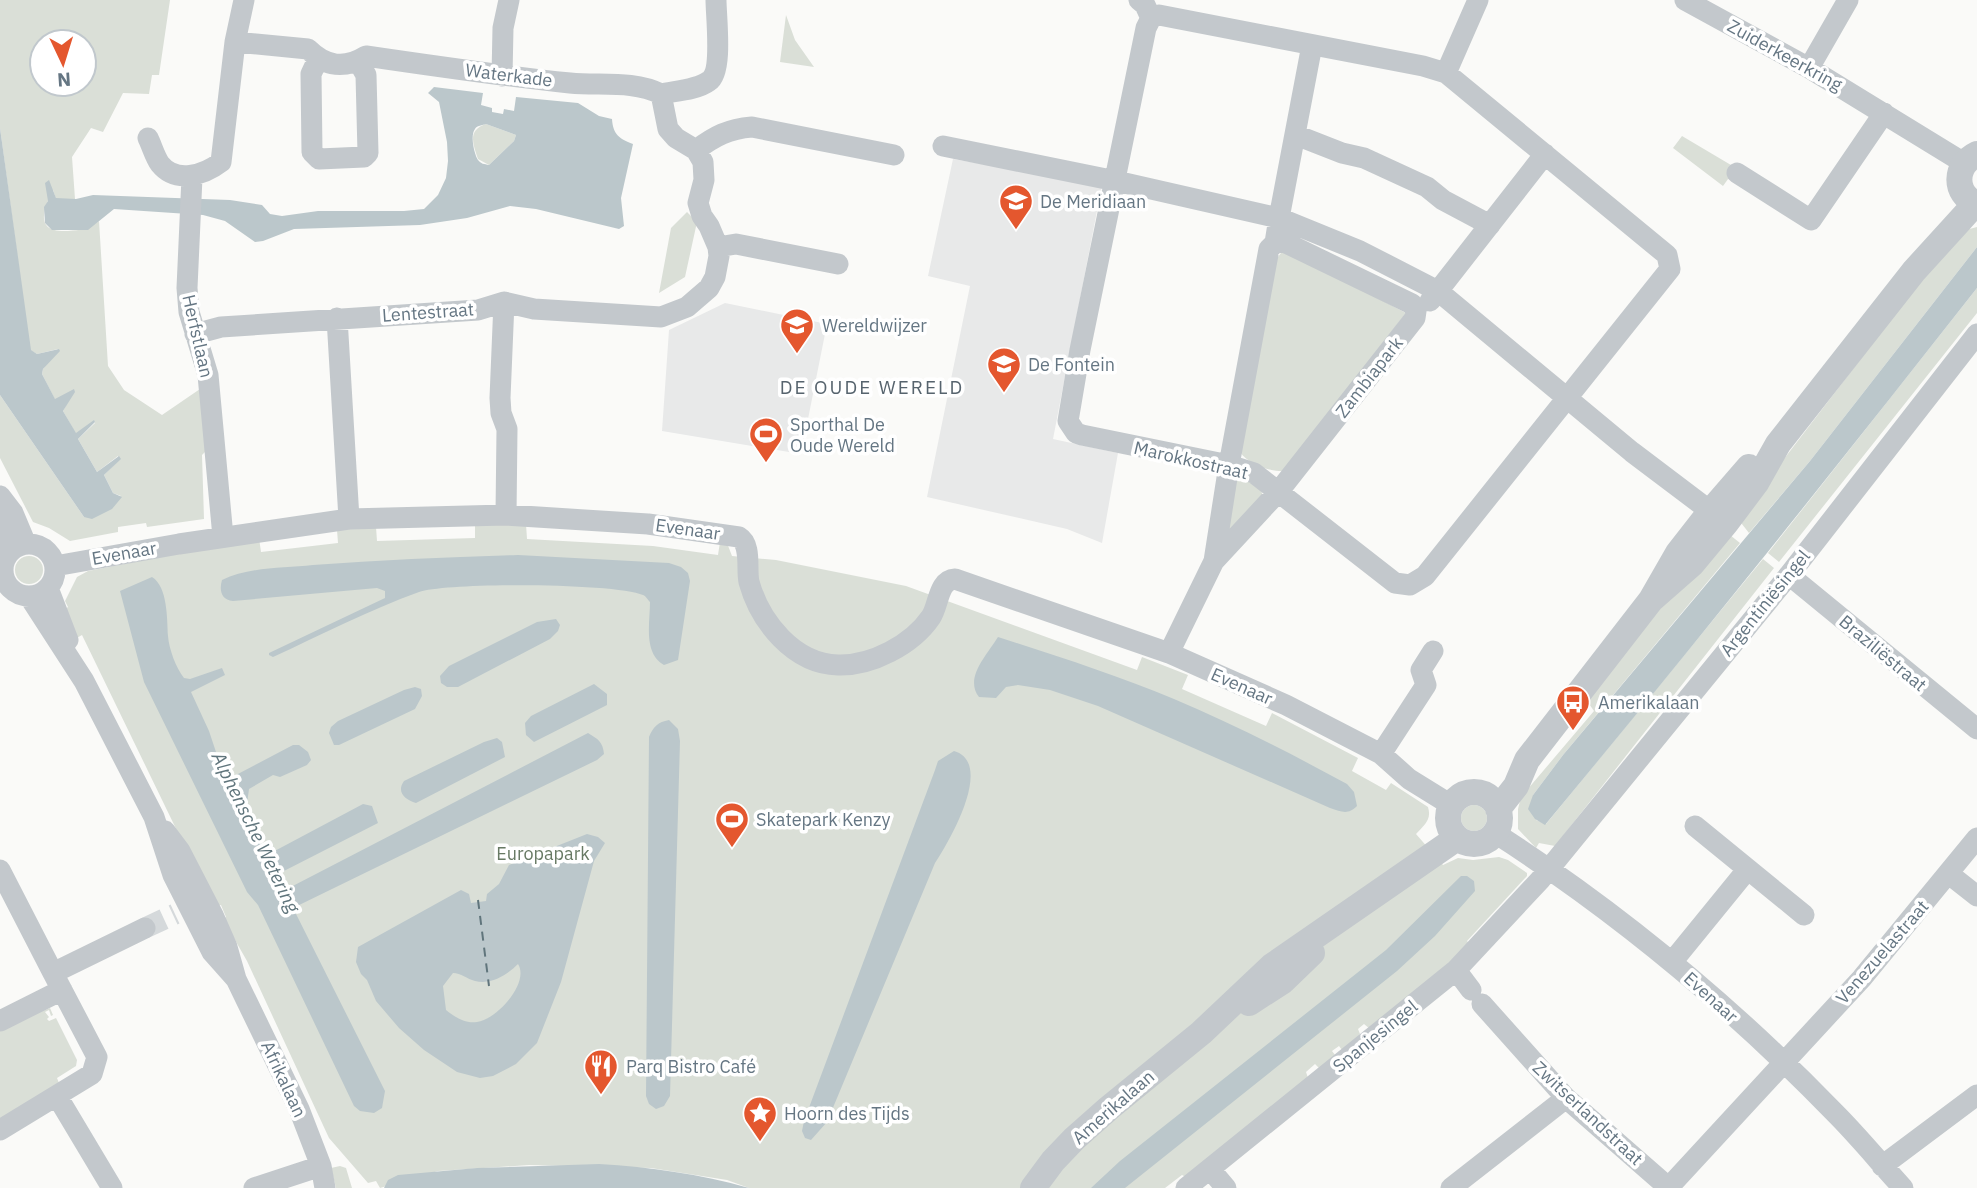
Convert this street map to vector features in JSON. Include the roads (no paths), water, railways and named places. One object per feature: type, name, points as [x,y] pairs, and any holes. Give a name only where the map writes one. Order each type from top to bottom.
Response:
[{"type":"street","points":[[148,138],[161,165],[192,181],[221,162],[235,42],[244,0]]},
{"type":"street","points":[[502,76],[503,28],[509,0]]},
{"type":"street","points":[[716,0],[717,68],[712,79],[703,85],[661,94],[668,129],[676,138],[696,150],[704,170],[698,203],[702,216],[718,247],[736,244],[838,264]]},
{"type":"street","points":[[1446,73],[1478,0]]},
{"type":"street","name":"Zuiderkeerkring","points":[[1685,0],[1884,113],[1970,158]]},
{"type":"street","points":[[1809,68],[1848,0]]},
{"type":"street","name":"Marokkostraat","points":[[1145,9],[1159,15],[1312,45],[1423,66],[1446,73],[1667,255],[1670,262],[1670,269],[1425,576],[1410,585],[1395,583],[1254,473],[1228,465],[1082,435],[1076,433],[1068,421],[1146,28],[1145,9]]},
{"type":"street","name":"Waterkade","points":[[235,42],[308,49],[318,60],[338,65],[347,65],[366,56],[502,76],[649,88],[661,94]]},
{"type":"street","name":"Zambiapark","points":[[1214,561],[1228,465],[1269,249],[1275,243],[1312,45]]},
{"type":"street","points":[[318,60],[311,74],[312,152],[319,159],[364,157],[368,153],[366,75],[358,61]]},
{"type":"street","points":[[1737,173],[1811,220],[1884,113]]},
{"type":"street","points":[[696,150],[716,135],[734,128],[751,127],[894,155]]},
{"type":"street","points":[[1296,135],[1342,153],[1364,158],[1427,187],[1443,200],[1490,225]]},
{"type":"street","points":[[943,146],[1116,181],[1280,209],[1360,251],[1444,284],[1568,398],[1718,518]]},
{"type":"street","name":"Zambiapark","points":[[1168,653],[1214,561],[1279,491],[1415,318],[1416,311],[1424,308],[1444,284],[1545,154]]},
{"type":"street","points":[[1492,812],[1469,792],[1456,798],[1452,822],[1465,842],[1481,843],[1492,812],[1527,760],[1651,600],[1692,564],[1718,518],[1756,483],[1778,444],[1971,200],[1959,174],[1970,158]]},
{"type":"street","name":"Herfstlaan","points":[[192,181],[187,288],[189,312],[208,375],[223,537]]},
{"type":"street","points":[[1275,243],[1284,242],[1412,304],[1416,311]]},
{"type":"street","name":"Lentestraat","points":[[195,334],[221,327],[478,310],[504,302],[534,309],[660,317],[687,307],[709,288],[715,277],[718,247]]},
{"type":"street","points":[[504,302],[500,397],[501,413],[507,429],[506,515]]},
{"type":"street","points":[[337,318],[349,519]]},
{"type":"street","name":"Argentiniësingel","points":[[1549,869],[1789,575],[1977,334]]},
{"type":"street","points":[[0,496],[13,513],[19,547]]},
{"type":"street","name":"Evenaar","points":[[55,566],[223,537],[349,519],[506,515],[648,524],[739,537],[744,540],[746,547],[748,580],[757,607],[775,632],[796,651],[811,660],[829,665],[865,662],[894,649],[915,634],[932,616],[944,584],[950,579],[1040,607],[1168,653],[1286,705],[1381,754],[1452,822]]},
{"type":"street","points":[[0,522],[19,547]]},
{"type":"street","points":[[34,544],[48,552],[55,566],[54,578],[38,592],[14,591],[2,579],[3,566],[19,547],[34,544]]},
{"type":"street","name":"Braziliëstraat","points":[[1789,575],[1977,729]]},
{"type":"street","name":"Afrikalaan","points":[[38,592],[154,817],[180,851],[190,907],[227,947],[236,979],[299,1109],[325,1181]]},
{"type":"street","points":[[1381,754],[1426,685],[1421,670],[1433,651]]},
{"type":"street","name":"Evenaar","points":[[1492,812],[1549,869],[1672,962],[1784,1062],[1837,1114],[1903,1188]]},
{"type":"street","name":"Amerikalaan","points":[[1032,1188],[1074,1139],[1201,1033],[1272,966],[1409,870],[1423,846],[1452,822]]},
{"type":"street","points":[[1695,826],[1804,915]]},
{"type":"street","name":"Venezuelastraat","points":[[1784,1062],[1861,978],[1977,838]]},
{"type":"street","name":"Spanjesingel","points":[[1186,1188],[1456,970],[1549,869]]},
{"type":"street","points":[[0,870],[97,1057],[92,1074],[0,1130]]},
{"type":"street","points":[[1672,962],[1747,870]]},
{"type":"street","points":[[1949,874],[1977,896]]},
{"type":"street","points":[[0,1021],[57,981],[145,928]]},
{"type":"street","name":"Zwitserlandstraat","points":[[1456,970],[1566,1098],[1669,1188],[1784,1062]]},
{"type":"street","points":[[1882,1166],[1977,1095]]},
{"type":"street","points":[[57,1096],[112,1188]]},
{"type":"street","points":[[1451,1188],[1566,1098]]},
{"type":"street","points":[[1210,1169],[1226,1188]]},
{"type":"street","points":[[254,1188],[325,1181]]},
{"type":"tunnel","points":[[145,928],[175,914]]},
{"type":"place","name":"De Meridiaan","points":[[1016,231]]},
{"type":"place","name":"Wereldwijzer","points":[[797,355]]},
{"type":"place","name":"De Fontein","points":[[1004,394]]},
{"type":"place","name":"Sporthal De Oude Wereld","points":[[766,464]]},
{"type":"place","name":"Amerikalaan","points":[[1573,732]]},
{"type":"place","name":"Skatepark Kenzy","points":[[732,849]]},
{"type":"place","name":"Parq Bistro Café","points":[[601,1096]]},
{"type":"place","name":"Hoorn des Tijds","points":[[760,1143]]},
{"type":"district","name":"DE OUDE WERELD","points":[[872,387]]},
{"type":"water label","name":"Alphensche Wetering","points":[[256,832]]},
{"type":"park label","name":"Europapark","points":[[543,853]]}]
